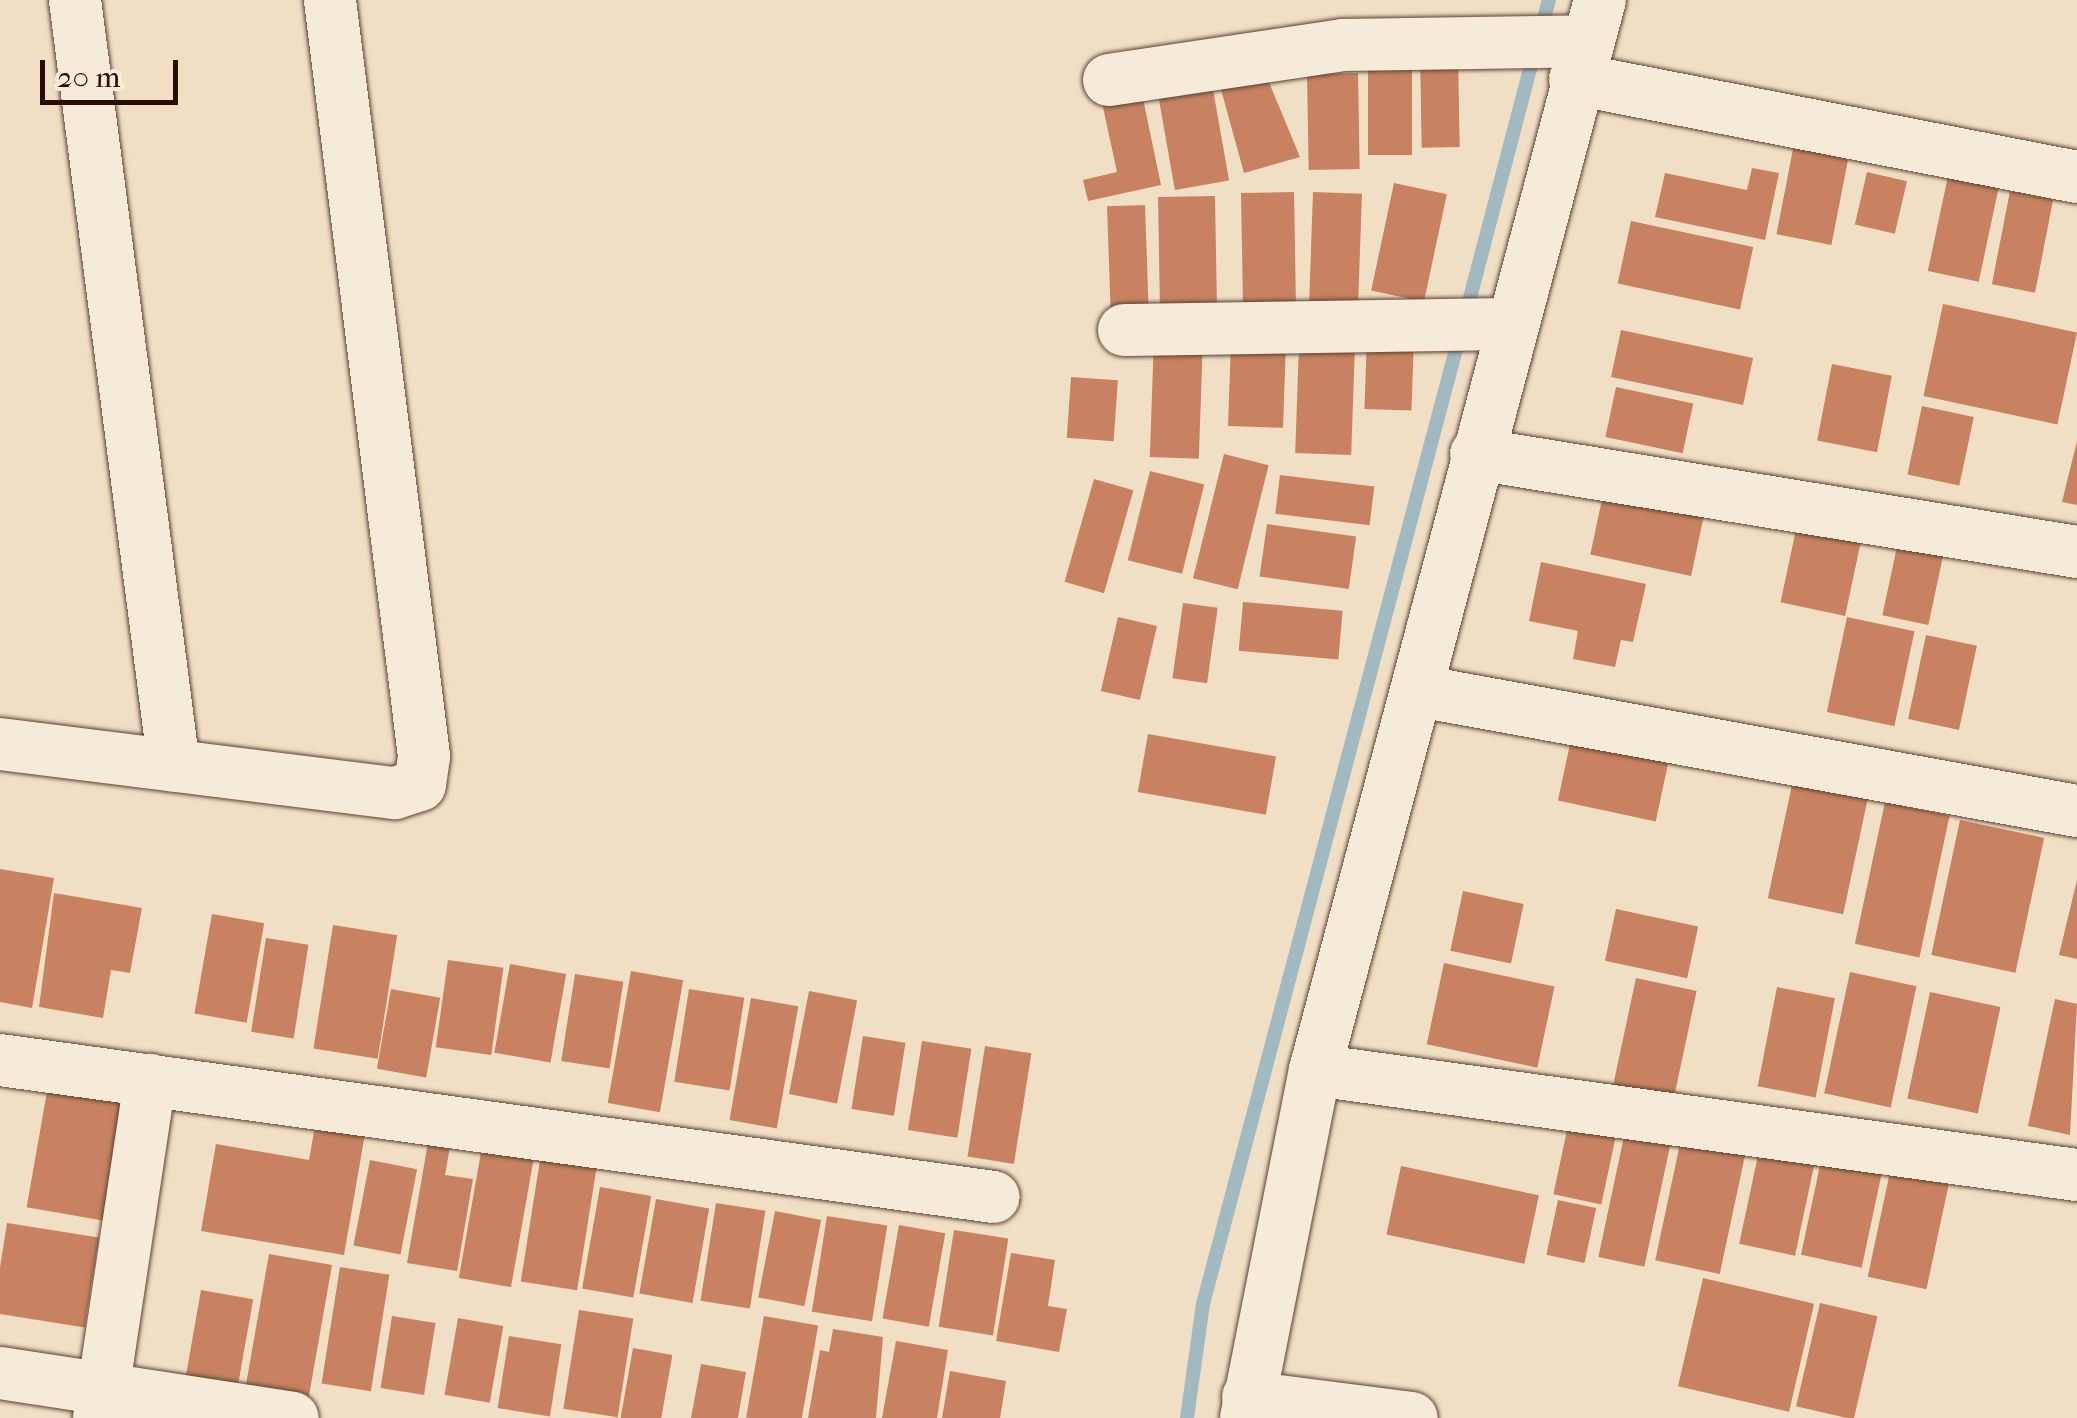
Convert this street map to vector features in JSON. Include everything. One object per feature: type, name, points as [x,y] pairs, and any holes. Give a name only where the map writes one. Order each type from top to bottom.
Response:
[{"type":"street","points":[[76,0],[174,766]]},
{"type":"street","points":[[0,744],[395,794],[420,785],[424,756],[330,0]]},
{"type":"street","points":[[1412,1418],[1247,1408],[1315,1070],[1419,691],[1476,454],[1479,324],[1582,40]]},
{"type":"street","points":[[1110,80],[1260,53],[1582,40],[2077,177]]},
{"type":"street","points":[[1124,330],[1479,324]]},
{"type":"street","points":[[1476,454],[2077,552]]},
{"type":"street","points":[[1419,691],[2077,811]]},
{"type":"street","points":[[0,1060],[994,1198]]},
{"type":"street","points":[[1315,1070],[2077,1175]]},
{"type":"street","points":[[101,1402],[150,1080]]},
{"type":"street","points":[[0,1373],[101,1402],[292,1418]]},
{"type":"building","points":[[1458,51],[1460,147],[1422,148],[1420,52]]},
{"type":"building","points":[[1368,62],[1412,62],[1412,155],[1368,155]]},
{"type":"building","points":[[1261,63],[1300,157],[1244,173],[1217,75]]},
{"type":"building","points":[[1358,73],[1360,169],[1309,170],[1307,74]]},
{"type":"building","points":[[1211,78],[1229,180],[1175,190],[1157,88]]},
{"type":"building","points":[[1141,89],[1161,185],[1088,201],[1083,180],[1117,172],[1101,98]]},
{"type":"building","points":[[1794,144],[1849,155],[1831,245],[1776,234]]},
{"type":"building","points":[[1752,168],[1779,173],[1765,240],[1655,217],[1665,173],[1747,190]]},
{"type":"building","points":[[1867,172],[1907,181],[1895,234],[1855,225]]},
{"type":"building","points":[[1948,176],[1999,187],[1979,282],[1928,271]]},
{"type":"building","points":[[1394,183],[1447,194],[1424,302],[1371,291]]},
{"type":"building","points":[[2010,191],[2053,199],[2035,293],[1992,284]]},
{"type":"building","points":[[1294,192],[1296,312],[1243,313],[1241,193]]},
{"type":"building","points":[[1313,192],[1362,194],[1358,307],[1309,305]]},
{"type":"building","points":[[1215,196],[1217,318],[1160,319],[1158,197]]},
{"type":"building","points":[[1145,205],[1149,317],[1111,318],[1107,206]]},
{"type":"building","points":[[1631,221],[1753,247],[1740,310],[1618,284]]},
{"type":"building","points":[[1943,304],[2077,332],[2057,424],[1923,396]]},
{"type":"building","points":[[1621,330],[1753,358],[1743,405],[1611,377]]},
{"type":"building","points":[[1367,336],[1414,338],[1411,411],[1364,409]]},
{"type":"building","points":[[1154,337],[1203,339],[1199,459],[1150,457]]},
{"type":"building","points":[[1231,341],[1286,343],[1283,428],[1228,426]]},
{"type":"building","points":[[1299,344],[1355,346],[1351,455],[1295,453]]},
{"type":"building","points":[[1832,364],[1892,376],[1877,452],[1817,441]]},
{"type":"building","points":[[1071,377],[1118,380],[1114,441],[1067,438]]},
{"type":"building","points":[[1616,387],[1693,403],[1683,453],[1605,437]]},
{"type":"building","points":[[1922,406],[1974,417],[1959,485],[1907,474]]},
{"type":"building","points":[[2077,441],[2077,505],[2062,502]]},
{"type":"building","points":[[1224,454],[1269,465],[1238,589],[1193,578]]},
{"type":"building","points":[[1150,471],[1204,485],[1182,574],[1128,560]]},
{"type":"building","points":[[1280,475],[1374,487],[1370,525],[1275,514]]},
{"type":"building","points":[[1094,479],[1133,490],[1104,593],[1065,582]]},
{"type":"building","points":[[1604,490],[1705,511],[1691,576],[1590,555]]},
{"type":"building","points":[[1798,520],[1863,534],[1845,616],[1781,602]]},
{"type":"building","points":[[1267,524],[1356,537],[1349,589],[1260,576]]},
{"type":"building","points":[[1899,537],[1945,547],[1928,625],[1882,615]]},
{"type":"building","points":[[1541,562],[1646,584],[1633,642],[1621,640],[1615,667],[1573,659],[1578,631],[1529,621]]},
{"type":"building","points":[[1243,602],[1343,611],[1338,660],[1239,651]]},
{"type":"building","points":[[1183,603],[1218,608],[1207,683],[1172,678]]},
{"type":"building","points":[[1118,617],[1157,626],[1140,700],[1101,691]]},
{"type":"building","points":[[1847,617],[1914,631],[1894,726],[1827,712]]},
{"type":"building","points":[[1926,635],[1977,646],[1959,730],[1908,719]]},
{"type":"building","points":[[1148,734],[1276,757],[1266,815],[1138,792]]},
{"type":"building","points":[[1571,739],[1669,760],[1656,821],[1558,801]]},
{"type":"building","points":[[1793,780],[1868,796],[1843,914],[1768,898]]},
{"type":"building","points":[[1885,802],[1950,816],[1919,958],[1855,944]]},
{"type":"building","points":[[1960,820],[2044,838],[2015,973],[1931,955]]},
{"type":"building","points":[[0,869],[54,878],[32,1008],[0,1002]]},
{"type":"building","points":[[2077,880],[2077,959],[2059,955]]},
{"type":"building","points":[[1463,891],[1524,904],[1511,964],[1450,951]]},
{"type":"building","points":[[54,893],[142,908],[130,973],[111,970],[103,1018],[39,1007]]},
{"type":"building","points":[[1616,909],[1698,926],[1687,978],[1605,961]]},
{"type":"building","points":[[212,914],[264,923],[247,1023],[194,1013]]},
{"type":"building","points":[[333,925],[397,935],[378,1059],[313,1048]]},
{"type":"building","points":[[266,938],[308,945],[294,1039],[251,1032]]},
{"type":"building","points":[[448,960],[503,968],[491,1055],[436,1047]]},
{"type":"building","points":[[1444,963],[1555,986],[1537,1068],[1427,1044]]},
{"type":"building","points":[[510,964],[566,974],[551,1063],[494,1053]]},
{"type":"building","points":[[631,971],[683,980],[660,1112],[608,1103]]},
{"type":"building","points":[[1850,972],[1917,986],[1891,1107],[1824,1093]]},
{"type":"building","points":[[575,974],[623,982],[610,1069],[561,1061]]},
{"type":"building","points":[[1636,978],[1697,991],[1673,1100],[1613,1088]]},
{"type":"building","points":[[1777,987],[1835,998],[1816,1097],[1758,1086]]},
{"type":"building","points":[[391,989],[440,998],[426,1077],[377,1069]]},
{"type":"building","points":[[689,989],[744,998],[730,1091],[674,1082]]},
{"type":"building","points":[[809,991],[857,1000],[837,1103],[789,1094]]},
{"type":"building","points":[[1930,992],[2000,1007],[1978,1114],[1907,1099]]},
{"type":"building","points":[[751,998],[798,1006],[777,1128],[729,1120]]},
{"type":"building","points":[[2055,999],[2077,1004],[2070,1135],[2028,1126]]},
{"type":"building","points":[[863,1036],[905,1043],[894,1116],[851,1109]]},
{"type":"building","points":[[922,1041],[971,1049],[957,1138],[908,1130]]},
{"type":"building","points":[[985,1046],[1031,1053],[1014,1164],[967,1157]]},
{"type":"building","points":[[48,1086],[133,1101],[111,1222],[27,1207]]},
{"type":"building","points":[[1570,1116],[1618,1126],[1601,1204],[1553,1194]]},
{"type":"building","points":[[315,1126],[365,1134],[344,1255],[201,1231],[216,1144],[309,1160]]},
{"type":"building","points":[[1626,1127],[1672,1137],[1644,1267],[1598,1257]]},
{"type":"building","points":[[430,1131],[452,1135],[445,1175],[473,1179],[457,1271],[407,1263]]},
{"type":"building","points":[[1681,1139],[1746,1153],[1720,1274],[1655,1260]]},
{"type":"building","points":[[483,1141],[535,1150],[511,1287],[459,1278]]},
{"type":"building","points":[[1760,1146],[1816,1158],[1795,1256],[1739,1244]]},
{"type":"building","points":[[541,1154],[597,1163],[577,1290],[521,1281]]},
{"type":"building","points":[[1822,1156],[1883,1169],[1862,1268],[1801,1255]]},
{"type":"building","points":[[370,1160],[417,1169],[401,1255],[353,1245]]},
{"type":"building","points":[[1401,1166],[1539,1195],[1524,1264],[1386,1234]]},
{"type":"building","points":[[1890,1172],[1949,1184],[1926,1289],[1868,1277]]},
{"type":"building","points":[[600,1187],[651,1196],[633,1297],[582,1288]]},
{"type":"building","points":[[656,1199],[709,1208],[693,1303],[639,1294]]},
{"type":"building","points":[[1558,1200],[1596,1208],[1585,1263],[1546,1255]]},
{"type":"building","points":[[716,1203],[765,1211],[750,1309],[701,1301]]},
{"type":"building","points":[[775,1211],[821,1220],[804,1306],[758,1297]]},
{"type":"building","points":[[827,1216],[887,1226],[872,1321],[812,1312]]},
{"type":"building","points":[[7,1223],[99,1238],[85,1327],[0,1314],[0,1267]]},
{"type":"building","points":[[899,1225],[945,1233],[929,1327],[883,1319]]},
{"type":"building","points":[[954,1230],[1008,1239],[993,1335],[939,1327]]},
{"type":"building","points":[[1011,1253],[1055,1260],[1048,1306],[1067,1309],[1059,1352],[996,1341]]},
{"type":"building","points":[[269,1254],[332,1265],[308,1400],[245,1389]]},
{"type":"building","points":[[340,1267],[389,1275],[371,1391],[322,1384]]},
{"type":"building","points":[[1703,1278],[1814,1304],[1789,1412],[1678,1386]]},
{"type":"building","points":[[201,1290],[253,1299],[238,1387],[186,1378]]},
{"type":"building","points":[[1820,1303],[1877,1316],[1854,1418],[1796,1406]]},
{"type":"building","points":[[579,1310],[633,1319],[618,1417],[563,1409]]},
{"type":"building","points":[[392,1316],[435,1323],[424,1395],[381,1388]]},
{"type":"building","points":[[764,1316],[818,1326],[802,1418],[746,1417]]},
{"type":"building","points":[[458,1318],[503,1326],[490,1403],[444,1395]]},
{"type":"building","points":[[833,1329],[883,1337],[876,1418],[808,1418],[820,1350],[829,1352]]},
{"type":"building","points":[[509,1336],[561,1344],[550,1416],[498,1408]]},
{"type":"building","points":[[896,1341],[948,1350],[937,1418],[882,1418]]},
{"type":"building","points":[[633,1348],[672,1355],[661,1418],[621,1418]]},
{"type":"building","points":[[701,1364],[746,1372],[738,1418],[691,1418]]},
{"type":"building","points":[[950,1371],[1006,1381],[1000,1418],[942,1418]]},
{"type":"waterway","points":[[1540,33],[1549,0]]},
{"type":"waterway","points":[[1466,313],[1534,53]]},
{"type":"waterway","points":[[1187,1418],[1203,1304],[1460,334]]}]
